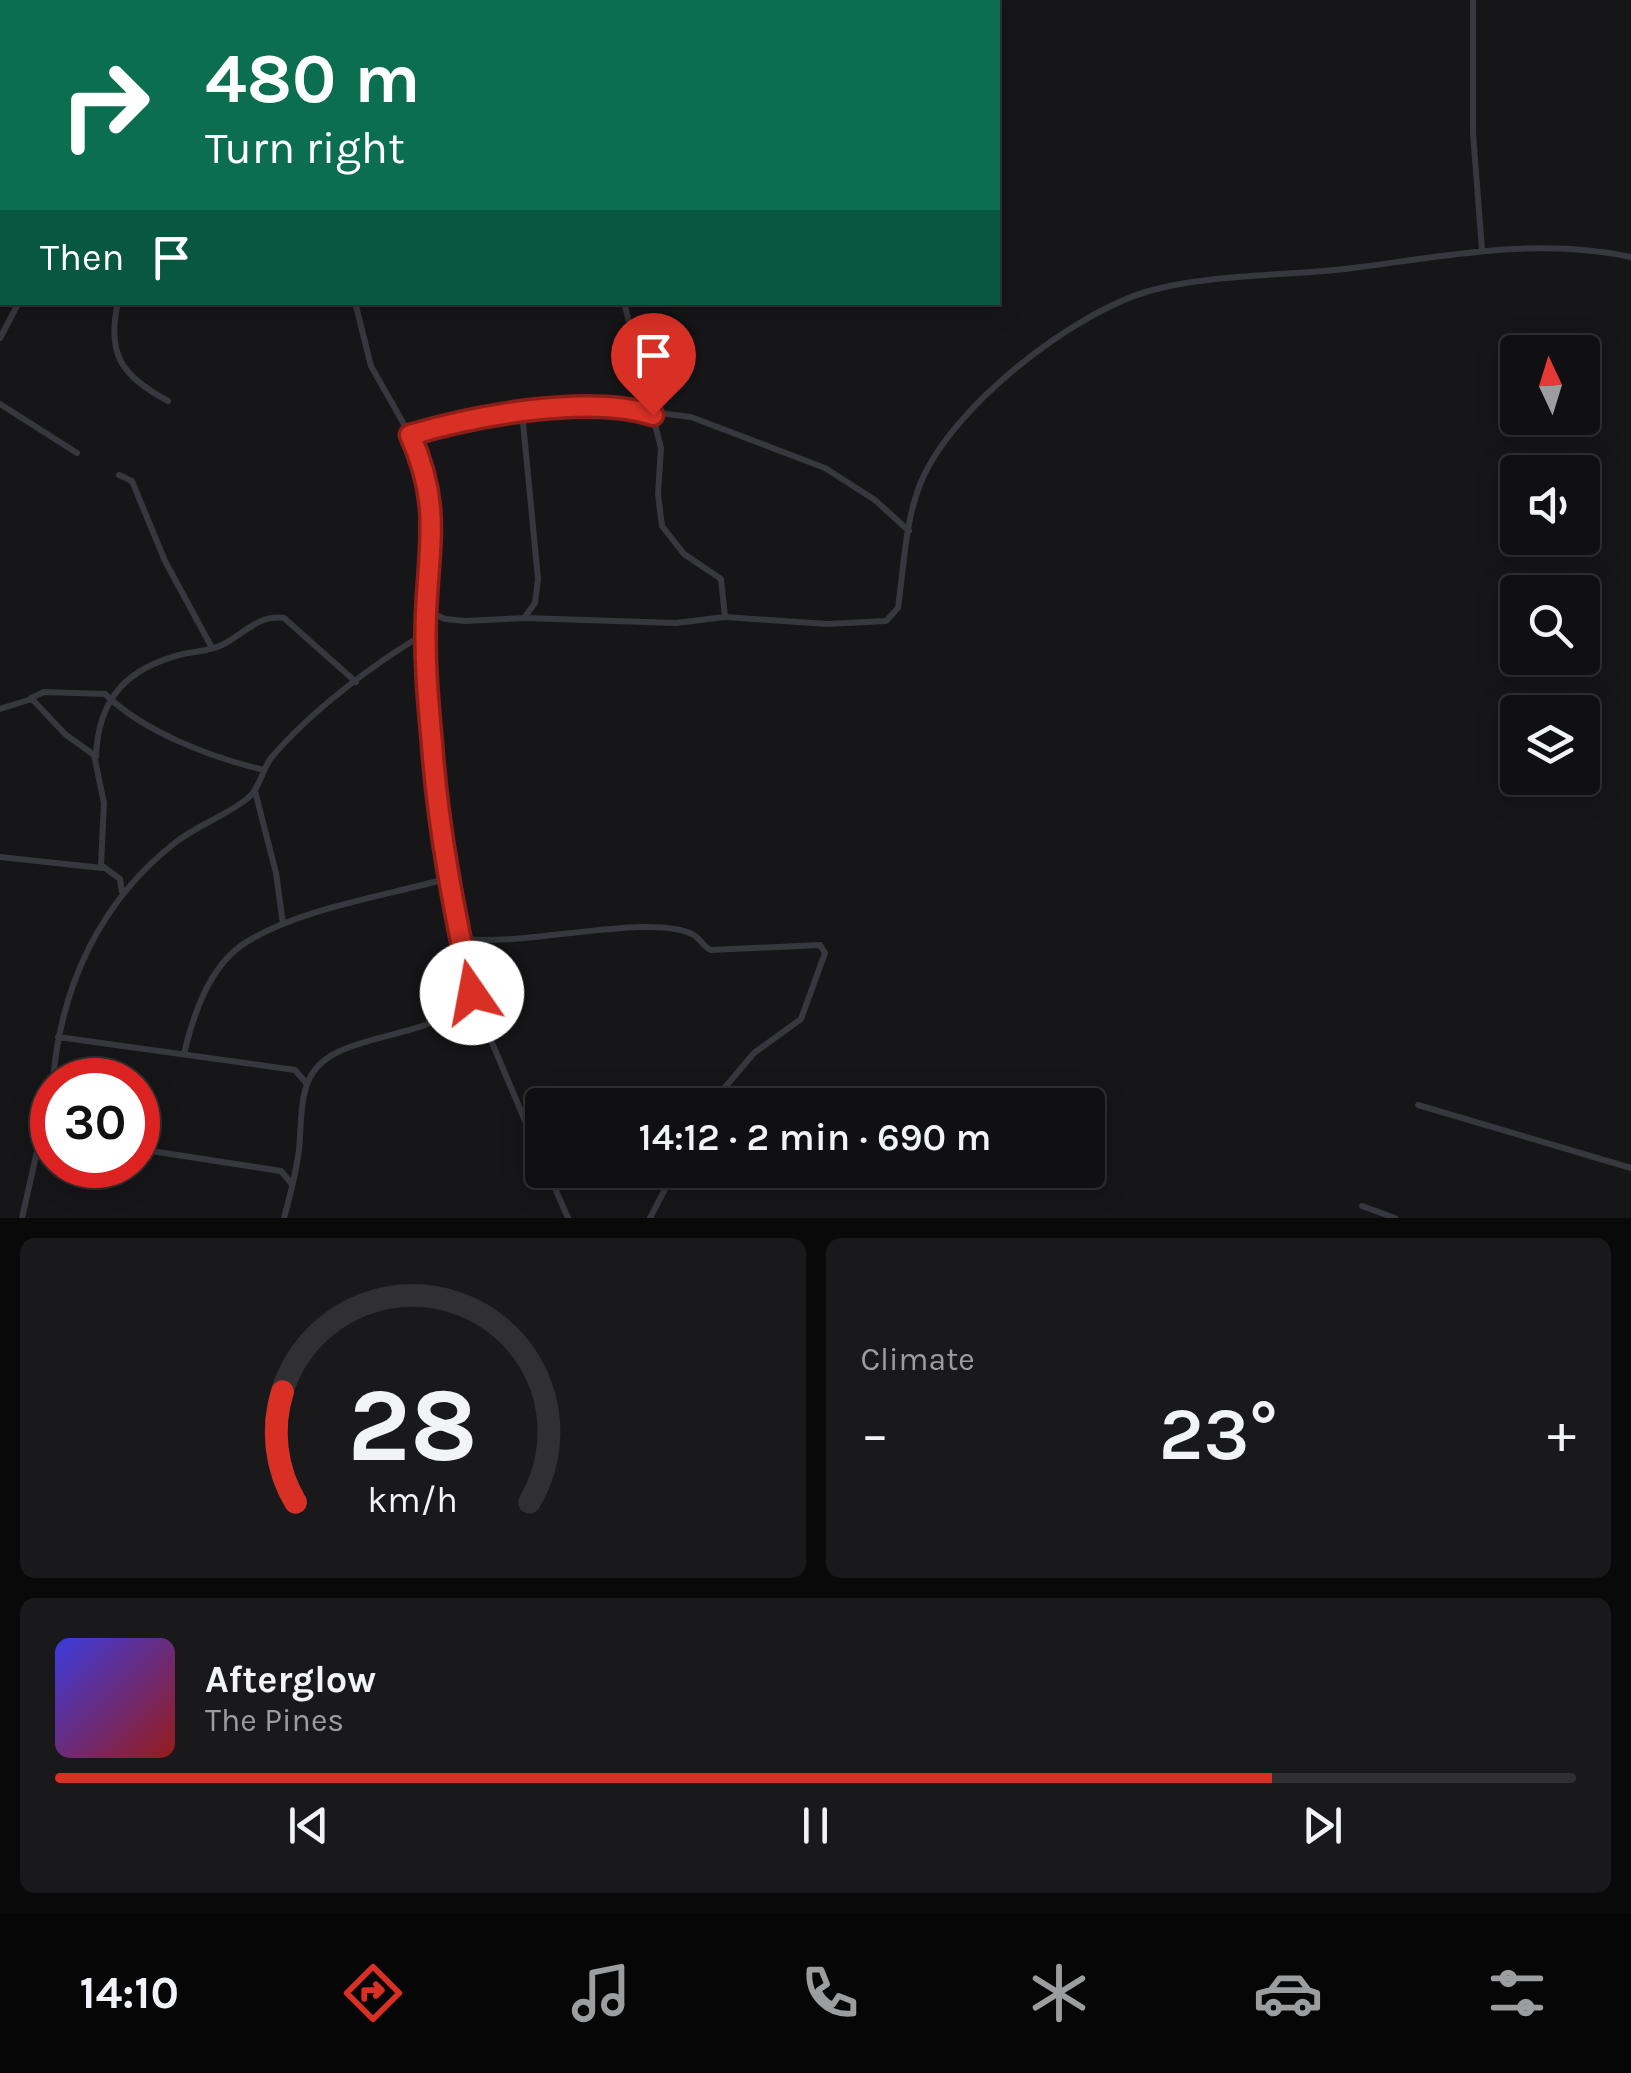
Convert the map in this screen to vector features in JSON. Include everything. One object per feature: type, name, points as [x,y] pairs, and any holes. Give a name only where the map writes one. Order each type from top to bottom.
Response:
[{"type":"street","points":[[1473,0],[1473,133],[1482,250]]},
{"type":"street","points":[[426,610],[453,621],[524,618],[676,622],[725,617],[826,624],[886,621],[898,608],[922,478],[961,422],[1041,352],[1113,306],[1172,286],[1482,250],[1564,247],[1631,258]]},
{"type":"street","points":[[0,338],[18,305]]},
{"type":"street","points":[[118,305],[112,340],[124,368],[168,401]]},
{"type":"street","points":[[356,305],[370,366],[410,435],[430,484],[432,556],[426,632],[432,746],[449,878],[472,993],[525,1120]]},
{"type":"street","points":[[625,305],[661,448],[658,494],[662,526],[684,554],[721,579],[725,617]]},
{"type":"street","points":[[0,404],[78,453]]},
{"type":"street","points":[[410,435],[458,421],[522,412],[626,409],[702,420],[825,468],[875,500],[909,532]]},
{"type":"street","points":[[522,412],[538,579],[535,603],[524,618]]},
{"type":"street","points":[[120,475],[132,481],[172,574],[213,648]]},
{"type":"street","points":[[102,868],[98,853],[104,803],[96,734],[109,698],[135,671],[213,648],[259,621],[280,617],[356,682]]},
{"type":"street","points":[[56,1058],[58,1037],[86,952],[122,893],[174,843],[255,790],[280,750],[356,682],[426,632]]},
{"type":"street","points":[[0,710],[44,692],[96,693],[143,724],[264,770]]},
{"type":"street","points":[[28,699],[96,756]]},
{"type":"street","points":[[255,790],[276,873],[283,924]]},
{"type":"street","points":[[0,857],[102,868],[120,880],[122,893]]},
{"type":"street","points":[[184,1054],[197,1007],[223,964],[240,946],[283,924],[449,878]]},
{"type":"street","points":[[460,938],[497,942],[652,928],[690,934],[711,950],[820,944],[825,953],[801,1018],[754,1053],[724,1088]]},
{"type":"street","points":[[284,1218],[306,1084],[326,1059],[451,1016],[472,993]]},
{"type":"street","points":[[58,1037],[294,1070],[306,1084]]},
{"type":"street","points":[[1418,1105],[1631,1168]]},
{"type":"street","points":[[160,1152],[280,1171],[292,1184]]},
{"type":"street","points":[[22,1218],[30,1186]]},
{"type":"street","points":[[554,1188],[568,1218]]},
{"type":"street","points":[[650,1218],[665,1188]]},
{"type":"street","points":[[1365,1211],[1395,1218]]},
{"type":"route","points":[[472,993],[449,878],[432,746],[426,632],[432,556],[430,484],[410,435],[458,421],[522,412],[626,409],[653,415]]}]
